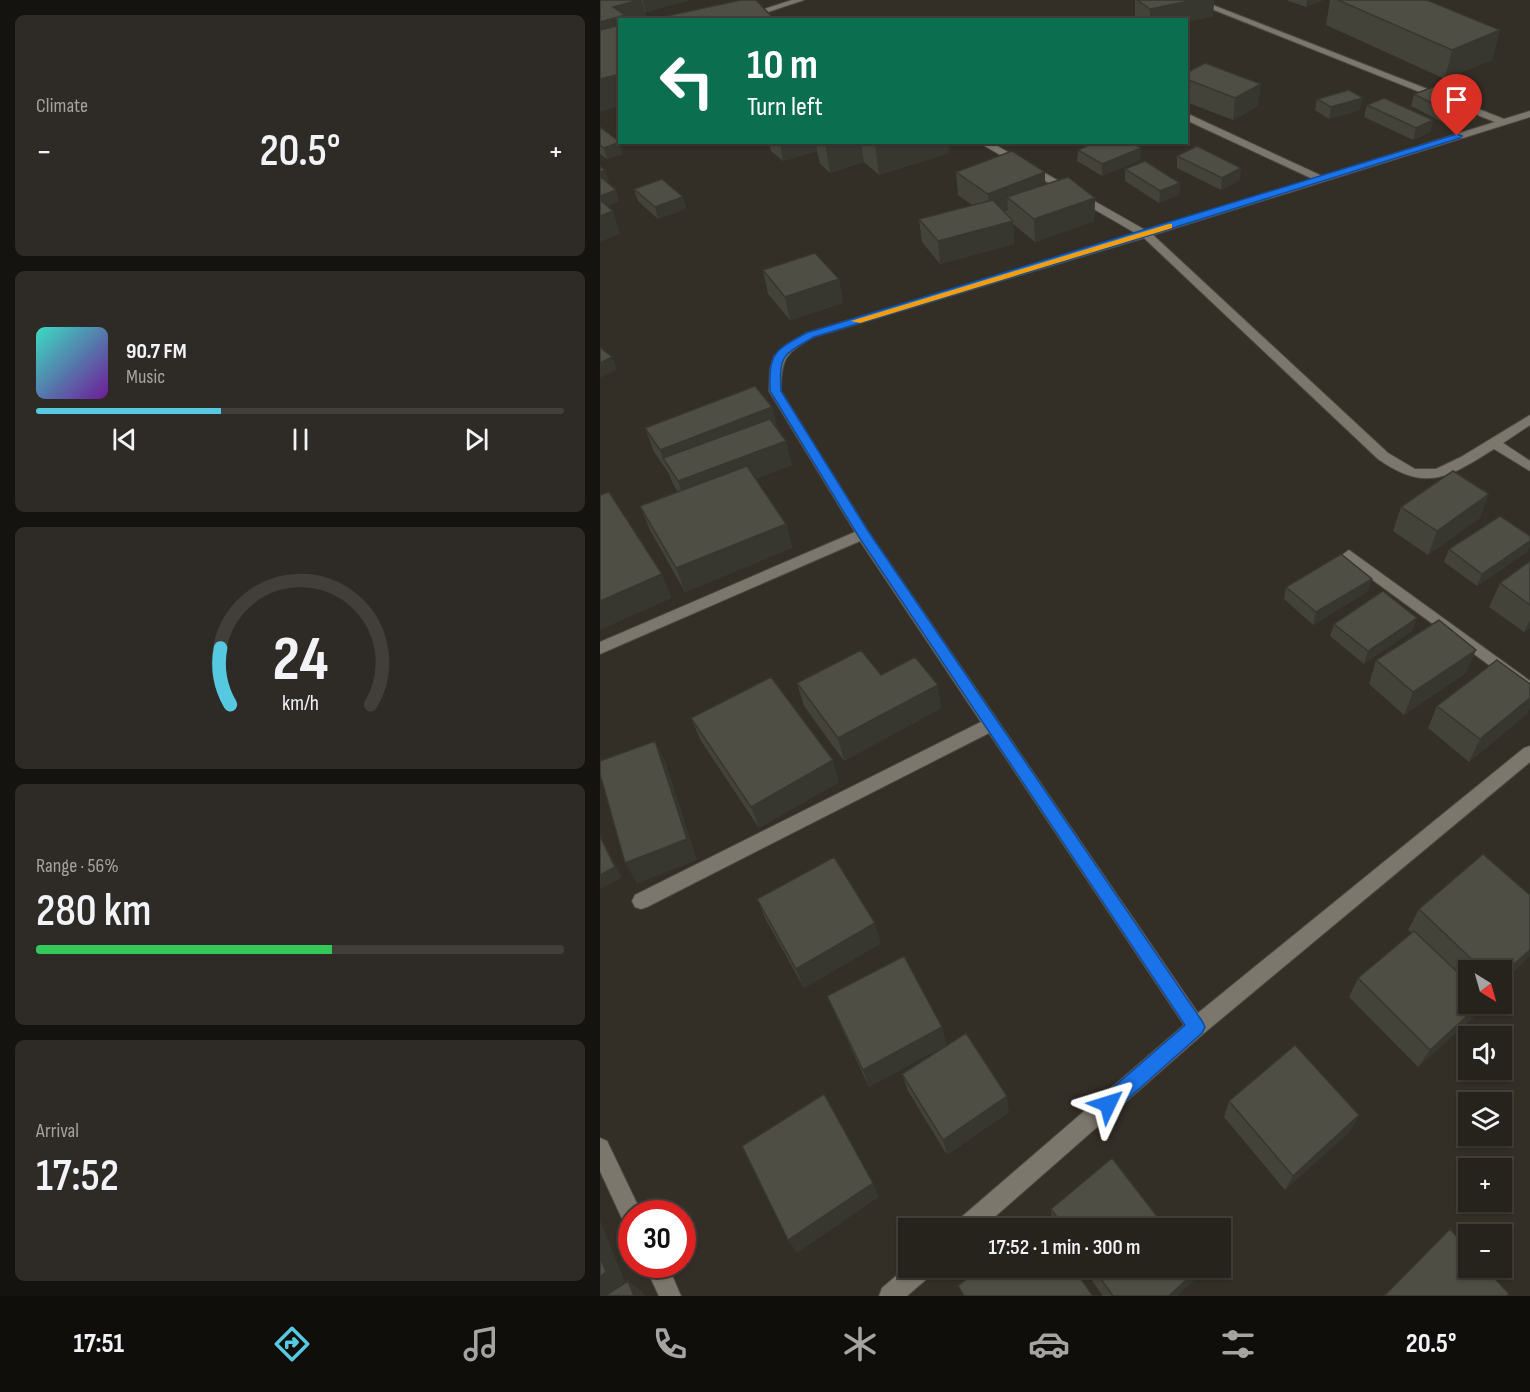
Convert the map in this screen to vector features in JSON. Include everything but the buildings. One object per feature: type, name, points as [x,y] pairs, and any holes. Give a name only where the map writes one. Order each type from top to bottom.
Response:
[{"type":"street","points":[[753,14],[800,0]]},
{"type":"street","points":[[1193,0],[1503,122]]},
{"type":"street","points":[[743,7],[759,18]]},
{"type":"street","points":[[1196,1027],[863,534],[775,391],[774,364],[785,350],[810,335],[1530,114]]},
{"type":"street","points":[[1188,117],[1321,179]]},
{"type":"street","points":[[986,144],[1145,234],[1383,456],[1398,467],[1413,474],[1429,475],[1446,471],[1530,419]]},
{"type":"street","points":[[1493,442],[1530,466]]},
{"type":"street","points":[[600,648],[863,534]]},
{"type":"street","points":[[1349,555],[1530,689]]},
{"type":"street","points":[[641,902],[992,724]]},
{"type":"street","points":[[977,1218],[1196,1027],[1530,753]]},
{"type":"street","points":[[600,1148],[625,1200]]},
{"type":"street","points":[[662,1278],[670,1296]]},
{"type":"street","points":[[890,1296],[911,1278]]},
{"type":"slow traffic","points":[[857,321],[1169,226]]},
{"type":"route","points":[[1108,1104],[1196,1027],[863,534],[775,391],[774,364],[785,350],[810,335],[1457,136]]}]
